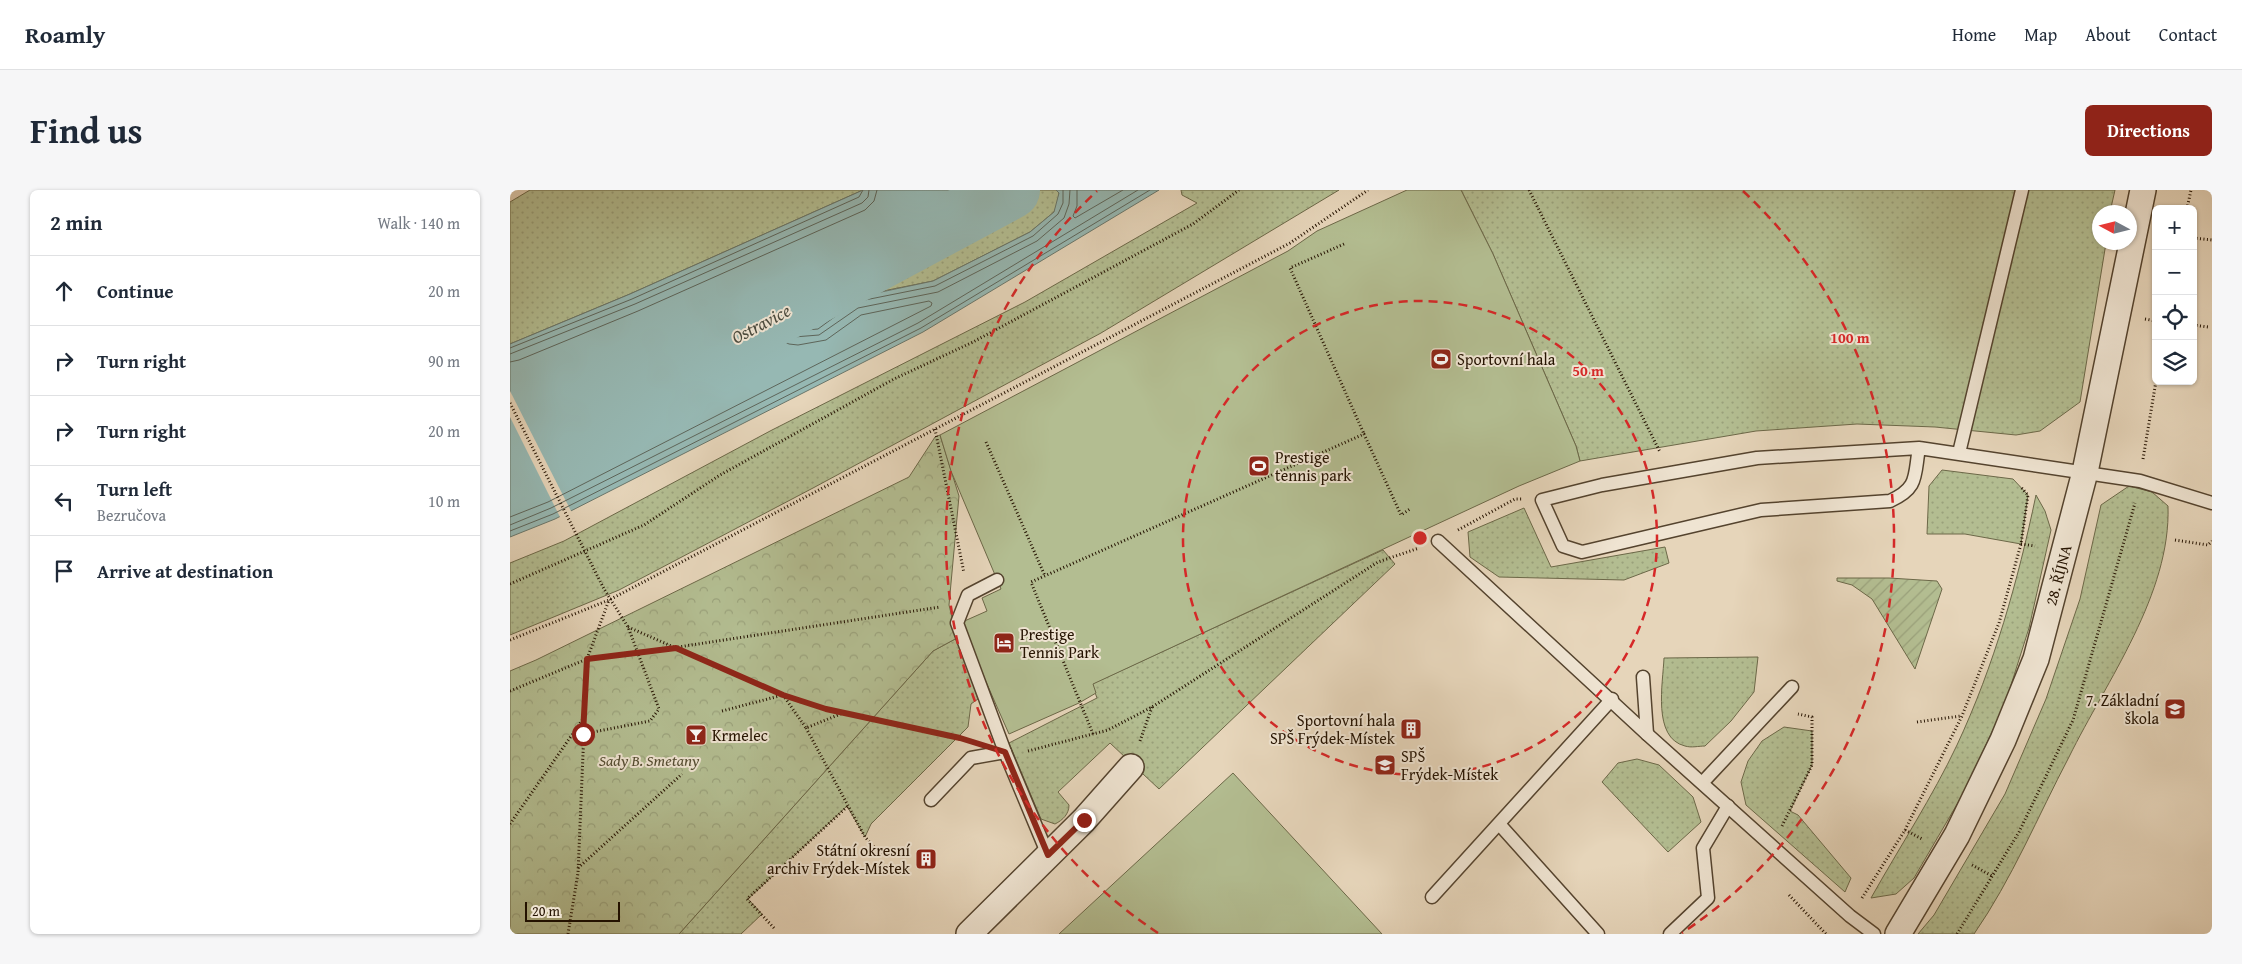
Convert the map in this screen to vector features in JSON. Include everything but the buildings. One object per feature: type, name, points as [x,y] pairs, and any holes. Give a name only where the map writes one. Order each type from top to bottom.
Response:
[{"type":"street","name":"28. ŘÍJNA","points":[[1898,934],[1957,835],[2003,740],[2036,659],[2085,472],[2143,190]]},
{"type":"street","points":[[968,934],[1084,820],[1131,767]]},
{"type":"lane","points":[[1959,453],[2022,190]]},
{"type":"lane","points":[[1919,448],[1915,479],[1906,494],[1890,501],[1760,510],[1582,552],[1563,546],[1542,500],[1602,485],[1757,458],[1919,448],[2140,481],[2212,503]]},
{"type":"lane","points":[[1438,541],[1647,734],[1703,782],[1850,916],[1874,934]]},
{"type":"lane","points":[[997,580],[968,595],[957,623],[1005,752],[1048,855]]},
{"type":"lane","points":[[1643,677],[1647,734]]},
{"type":"lane","points":[[1703,782],[1792,687]]},
{"type":"lane","points":[[1432,897],[1500,825],[1612,700]]},
{"type":"lane","points":[[931,800],[972,758],[1005,752]]},
{"type":"lane","points":[[1670,934],[1708,898],[1702,848],[1728,806]]},
{"type":"lane","points":[[1500,825],[1598,934]]},
{"type":"path","points":[[510,584],[644,525],[720,475],[886,384],[973,342],[1193,224],[1240,190]]},
{"type":"path","points":[[510,640],[609,600],[1290,243],[1368,190]]},
{"type":"path","points":[[1529,190],[1670,473]]},
{"type":"path","points":[[2188,205],[2191,190]]},
{"type":"path","points":[[2197,238],[2212,240]]},
{"type":"path","points":[[1344,244],[1290,268],[1401,514],[1410,509]]},
{"type":"path","points":[[2197,326],[2208,327]]},
{"type":"path","points":[[2142,464],[2155,385]]},
{"type":"path","points":[[510,403],[609,600],[628,627],[659,709],[650,721],[583,734]]},
{"type":"path","points":[[510,691],[587,659],[639,654],[949,605],[968,595],[935,429]]},
{"type":"path","points":[[1093,734],[1031,582],[1364,434]]},
{"type":"path","points":[[986,442],[1046,576]]},
{"type":"path","points":[[1850,916],[1905,830],[1962,716],[1999,623],[2021,544],[2028,495],[2018,484]]},
{"type":"path","points":[[628,627],[783,695],[844,713],[960,738],[1015,755],[1108,730],[1152,707],[1378,562],[1438,541],[1515,498],[1542,500]]},
{"type":"path","points":[[1957,934],[2019,832],[2073,720],[2135,503]]},
{"type":"path","points":[[2175,540],[2208,545],[2212,541]]},
{"type":"path","points":[[568,934],[578,868],[587,659],[609,600]]},
{"type":"path","points":[[722,711],[783,695]]},
{"type":"path","points":[[783,695],[806,728],[864,837],[882,856]]},
{"type":"path","points":[[1131,767],[1152,707]]},
{"type":"path","points":[[806,728],[844,713]]},
{"type":"path","points":[[1772,845],[1812,766],[1812,717],[1804,716]]},
{"type":"path","points":[[1917,722],[1962,716]]},
{"type":"path","points":[[510,824],[584,718]]},
{"type":"path","points":[[578,868],[682,774]]},
{"type":"path","points":[[774,928],[747,899],[848,806]]},
{"type":"path","points":[[1784,889],[1826,934]]},
{"type":"green space","points":[[530,190],[863,190],[630,294],[510,344],[510,202]]},
{"type":"green space","points":[[993,190],[1056,190],[1059,193],[1058,202],[1054,212],[1030,232],[933,281],[853,297],[817,324],[795,326],[781,320],[783,307],[810,291],[914,265]]},
{"type":"green space","points":[[1181,190],[1339,190],[1101,333],[813,488],[619,590],[510,635],[510,563],[564,541],[772,430],[1025,302],[1197,203],[1182,195]]},
{"type":"green space","name":"Prestige tennis park","points":[[1407,190],[1461,190],[1493,254],[1576,446],[1580,461],[1519,486],[1093,684],[1096,693],[1079,703],[1009,734],[960,623],[987,611],[982,598],[1001,589],[951,471],[940,435],[1288,251],[1317,231]]},
{"type":"green space","points":[[1461,190],[2115,190],[2112,205],[2092,205],[2092,250],[2105,250],[2080,402],[2040,431],[2016,435],[1935,427],[1857,424],[1756,431],[1580,461],[1576,446],[1493,254]]},
{"type":"green space","name":"Sady B. Smetany","points":[[940,435],[959,496],[949,605],[957,638],[933,651],[679,934],[510,934],[510,671],[909,477],[935,437]]},
{"type":"green space","points":[[1942,470],[2013,479],[2028,495],[2021,544],[1965,534],[1927,534],[1929,486]]},
{"type":"green space","points":[[2129,486],[2152,492],[2168,506],[2166,539],[2159,572],[2134,636],[2084,728],[2013,869],[1974,934],[1918,934],[1934,915],[2005,794],[2046,699],[2080,599],[2101,505]]},
{"type":"green space","points":[[2036,495],[2045,511],[2051,530],[2029,628],[2005,704],[1963,794],[1914,878],[1896,894],[1871,898],[1937,783],[1970,715],[2004,623]]},
{"type":"green space","points":[[1524,508],[1551,567],[1665,547],[1669,563],[1624,580],[1499,577],[1470,557],[1468,532]]},
{"type":"green space","points":[[1383,550],[1395,564],[1159,789],[1110,743],[1058,792],[1069,805],[1068,811],[1061,821],[1055,824],[1041,819],[1009,743],[1097,698],[1092,684]]},
{"type":"green space","points":[[1837,578],[1889,578],[1937,581],[1942,589],[1915,669],[1872,599],[1852,585],[1837,581]]},
{"type":"green space","points":[[957,638],[978,699],[971,704],[968,727],[871,824],[865,837],[847,806],[748,899],[762,914],[741,934],[679,934],[933,651]]},
{"type":"green space","points":[[1758,657],[1754,692],[1731,721],[1705,746],[1687,747],[1675,741],[1668,732],[1662,708],[1664,658]]},
{"type":"green space","points":[[1784,727],[1812,731],[1812,765],[1790,811],[1798,815],[1851,878],[1845,892],[1746,805],[1741,782],[1748,761],[1762,741]]},
{"type":"green space","points":[[1637,759],[1659,765],[1693,797],[1701,822],[1668,852],[1602,782],[1618,763]]},
{"type":"green space","points":[[1233,773],[1382,934],[1059,934]]},
{"type":"water","points":[[863,190],[993,190],[914,265],[810,291],[783,307],[781,320],[795,326],[817,324],[853,298],[933,281],[1030,232],[1054,212],[1059,193],[1056,190],[1159,190],[923,332],[555,519],[510,537],[510,344],[630,294]]},
{"type":"pier","points":[[510,391],[572,513],[561,519],[510,417]]},
{"type":"waterway","name":"Ostravice","points":[[711,351],[1011,190]]},
{"type":"place","name":"Sportovní hala","points":[[1441,359]]},
{"type":"place","name":"Prestige tennis park","points":[[1259,466]]},
{"type":"place","name":"Prestige Tennis Park","points":[[1004,643]]},
{"type":"place","name":"7. Základní škola","points":[[2175,709]]},
{"type":"place","name":"Sportovní hala SPŠ Frýdek-Místek","points":[[1411,729]]},
{"type":"place","name":"Krmelec","points":[[696,735]]},
{"type":"place","name":"SPŠ Frýdek-Místek","points":[[1385,765]]},
{"type":"place","name":"Státní okresní archiv Frýdek-Místek","points":[[926,859]]},
{"type":"route","points":[[583,734],[587,659],[676,648],[783,695],[826,709],[960,738],[1005,752],[1048,855],[1084,820]]}]
